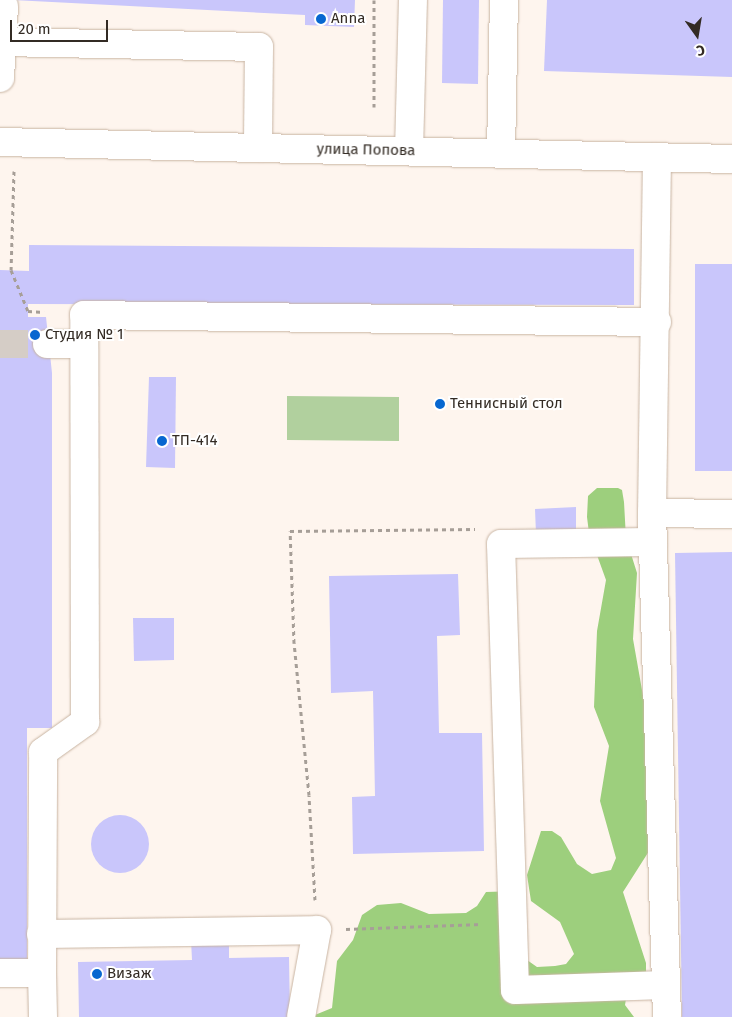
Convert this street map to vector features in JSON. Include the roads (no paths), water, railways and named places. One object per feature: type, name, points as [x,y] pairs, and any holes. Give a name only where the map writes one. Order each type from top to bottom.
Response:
[{"type":"street","points":[[409,151],[413,0]]},
{"type":"street","points":[[501,154],[504,0]]},
{"type":"street","points":[[0,78],[4,6]]},
{"type":"street","points":[[1,42],[259,47],[258,148]]},
{"type":"street","name":"улица Попова","points":[[0,142],[732,159]]},
{"type":"street","points":[[658,157],[657,322],[652,513],[666,1017]]},
{"type":"street","points":[[43,1017],[41,934],[43,752],[85,722],[84,314],[657,322]]},
{"type":"street","points":[[47,344],[84,344]]},
{"type":"street","points":[[652,513],[732,514]]},
{"type":"street","points":[[653,542],[501,544],[515,990],[665,985]]},
{"type":"street","points":[[41,934],[317,930],[301,1017]]},
{"type":"street","points":[[0,973],[42,973]]},
{"type":"tunnel","points":[[0,344],[47,344]]},
{"type":"place","name":"Anna","points":[[321,19]]},
{"type":"place","name":"Студия № 1","points":[[35,335]]},
{"type":"place","name":"Теннисный стол","points":[[440,404]]},
{"type":"place","name":"ТП-414","points":[[162,441]]},
{"type":"place","name":"Визаж","points":[[97,974]]}]
